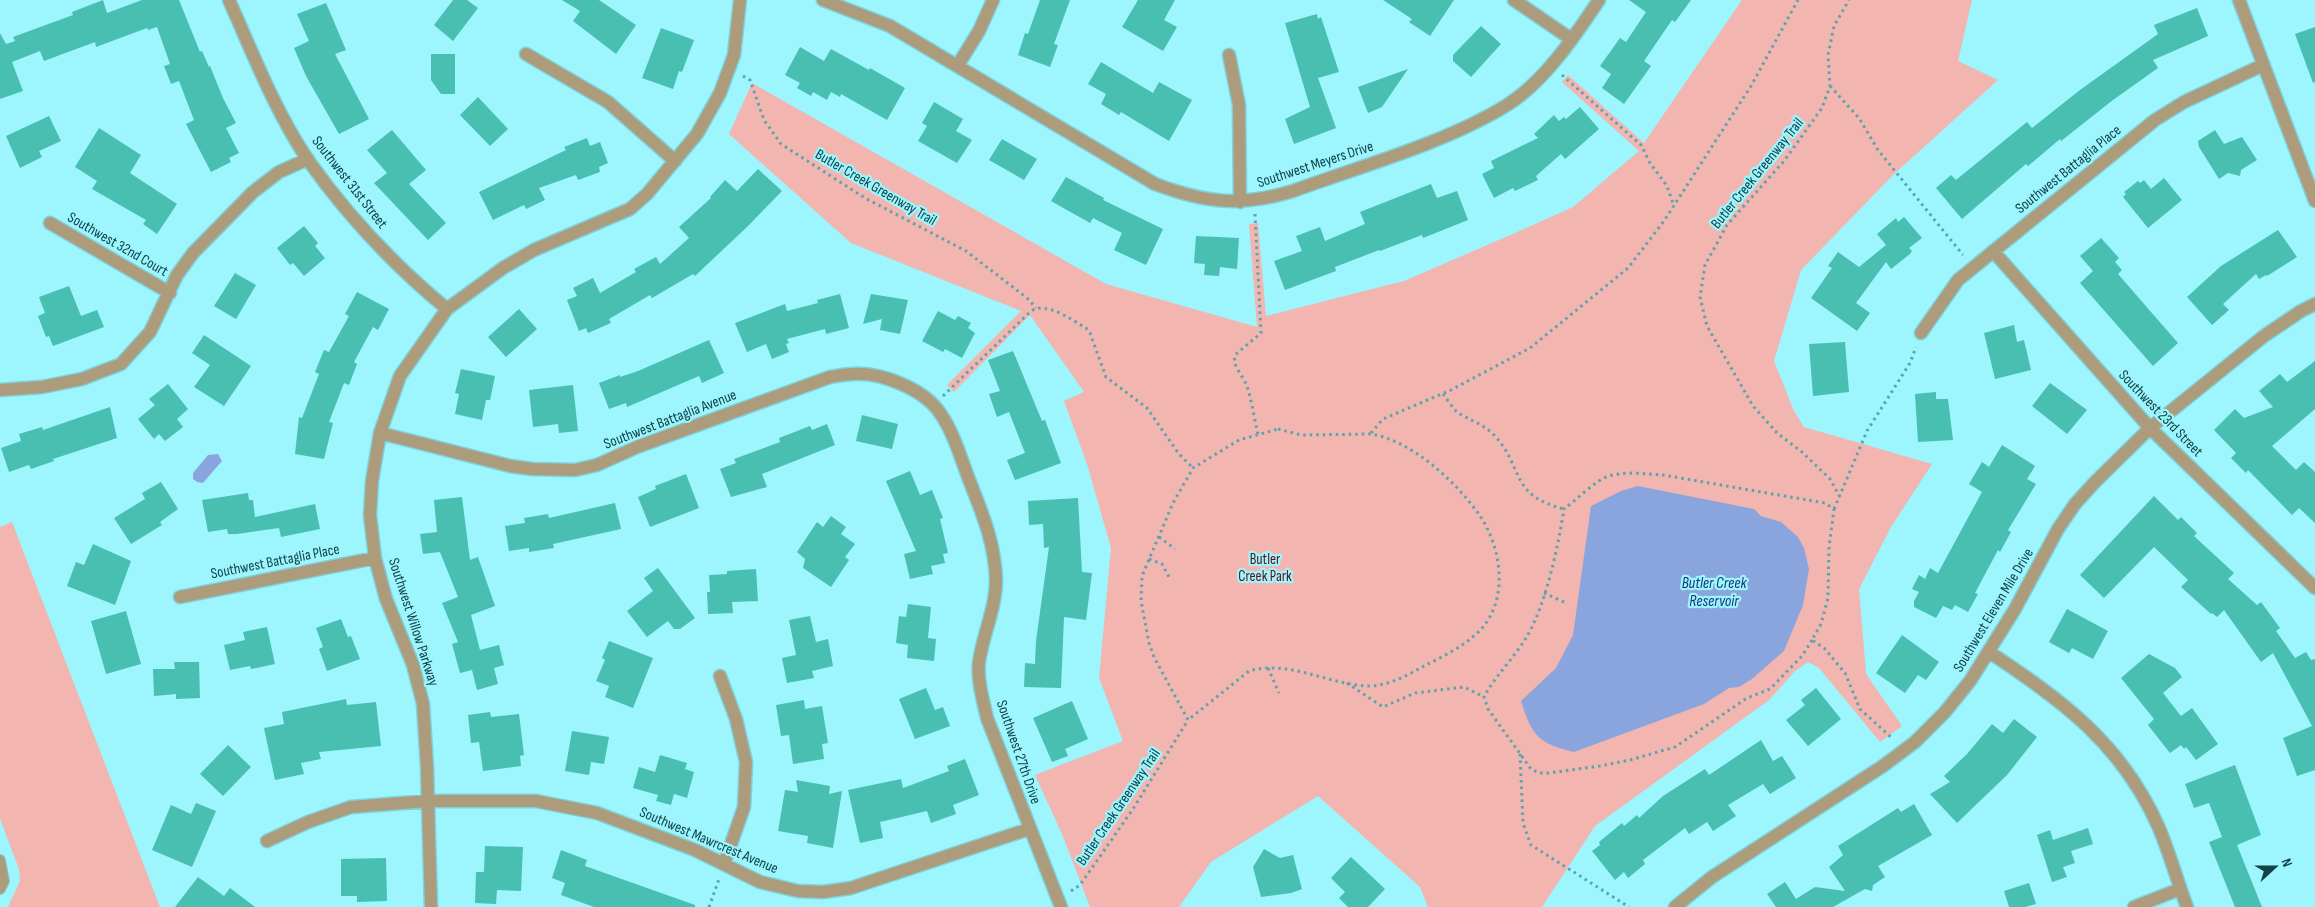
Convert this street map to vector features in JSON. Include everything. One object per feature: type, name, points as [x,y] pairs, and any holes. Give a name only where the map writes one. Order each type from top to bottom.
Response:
[{"type":"street","name":"Southwest 31st Street","points":[[229,0],[280,111],[308,159],[338,198],[377,243],[422,288],[447,309]]},
{"type":"street","name":"Southwest Willow Parkway","points":[[432,907],[423,704],[413,665],[386,599],[376,558],[370,515],[372,481],[380,433],[400,376],[447,309],[503,268],[534,250],[630,209],[647,194],[675,161],[697,134],[720,93],[730,68],[737,40],[740,0]]},
{"type":"street","name":"Southwest Meyers Drive","points":[[823,0],[890,26],[1155,184],[1182,194],[1209,200],[1240,202],[1254,201],[1293,191],[1442,137],[1508,105],[1551,65],[1599,0]]},
{"type":"street","points":[[958,65],[979,31],[992,0]]},
{"type":"street","points":[[1514,0],[1571,39]]},
{"type":"street","points":[[2239,0],[2315,201]]},
{"type":"street","points":[[526,54],[608,102],[675,161]]},
{"type":"street","points":[[1228,55],[1239,105],[1240,202]]},
{"type":"street","name":"Southwest Battaglia Place","points":[[1921,333],[1958,280],[2155,120],[2184,102],[2264,65]]},
{"type":"street","points":[[0,390],[42,387],[82,379],[121,364],[150,332],[177,275],[193,253],[253,192],[280,172],[308,159]]},
{"type":"street","name":"Southwest 32nd Court","points":[[50,223],[170,293]]},
{"type":"street","name":"Southwest 23rd Street","points":[[1993,251],[2150,428],[2315,587]]},
{"type":"street","name":"Southwest Eleven Mile Drive","points":[[1675,907],[1712,876],[1904,751],[1945,712],[1970,681],[2015,609],[2058,529],[2075,504],[2150,428],[2264,336],[2301,311],[2315,304]]},
{"type":"street","name":"Southwest Battaglia Avenue","points":[[380,433],[510,466],[532,469],[575,470],[596,465],[637,447],[830,377],[854,374],[882,377],[907,387],[934,406],[950,431]]},
{"type":"street","name":"Southwest 27th Drive","points":[[950,431],[987,523],[994,550],[996,582],[979,662],[980,688],[987,718],[1059,902]]},
{"type":"street","name":"Southwest Battaglia Place","points":[[180,597],[376,558]]},
{"type":"street","points":[[1989,652],[2038,685],[2076,714],[2093,730],[2123,766],[2148,806],[2158,827],[2187,907]]},
{"type":"street","points":[[720,676],[736,719],[746,762],[744,807],[724,864]]},
{"type":"street","name":"Southwest Mawrcrest Avenue","points":[[267,842],[308,822],[351,807],[428,801],[536,801],[597,813],[695,850],[760,882],[798,891],[823,892],[851,888],[1029,829]]},
{"type":"street","points":[[2134,907],[2180,889]]},
{"type":"lane","points":[[0,860],[4,881],[0,890]]},
{"type":"path","points":[[1370,434],[1383,419],[1443,394],[1530,348],[1628,268],[1674,206],[1751,86],[1798,0]]},
{"type":"path","name":"Butler Creek Greenway Trail","points":[[1840,496],[1830,479],[1802,452],[1777,433],[1753,406],[1707,326],[1700,297],[1705,265],[1713,247],[1727,225],[1784,161],[1810,128],[1822,108],[1830,86],[1828,55],[1834,26],[1849,0]]},
{"type":"path","points":[[1551,65],[1641,145],[1650,163],[1667,186],[1674,206]]},
{"type":"path","name":"Butler Creek Greenway Trail","points":[[730,68],[750,80],[764,120],[771,133],[781,144],[865,198],[966,251],[1027,298],[1036,308],[1047,309],[1086,328],[1093,339],[1106,377],[1147,408],[1179,454],[1193,468]]},
{"type":"path","points":[[1830,86],[1859,118],[1878,150],[1972,268]]},
{"type":"path","points":[[1254,201],[1261,333],[1235,355],[1234,359],[1236,367],[1245,383],[1258,434]]},
{"type":"path","points":[[934,406],[1036,308]]},
{"type":"path","points":[[1345,682],[1383,707],[1415,693],[1464,687],[1484,697],[1488,709],[1520,754],[1531,769],[1539,773],[1630,760],[1675,747],[1747,698],[1770,689],[1802,656],[1812,640],[1821,624],[1828,598],[1829,547],[1834,509],[1867,431],[1910,363],[1921,333]]},
{"type":"path","points":[[1443,394],[1456,411],[1492,433],[1509,458],[1522,485],[1534,497],[1544,504],[1564,509]]},
{"type":"path","name":"Butler Creek Greenway Trail","points":[[1059,902],[1080,885],[1132,809],[1188,720],[1248,671],[1284,668],[1345,682],[1373,686],[1385,684],[1451,653],[1488,621],[1498,598],[1500,574],[1497,555],[1485,523],[1466,497],[1428,460],[1381,435],[1300,435],[1278,429],[1258,434],[1223,448],[1193,468],[1173,503],[1142,576],[1141,601],[1144,626],[1154,658],[1188,720]]},
{"type":"path","points":[[1484,697],[1528,636],[1544,593],[1559,538],[1564,509],[1604,478],[1637,473],[1711,482],[1825,503],[1834,509]]},
{"type":"path","points":[[1159,537],[1175,549]]},
{"type":"path","points":[[1149,559],[1162,564],[1169,577]]},
{"type":"path","points":[[1544,593],[1566,603]]},
{"type":"path","points":[[1812,640],[1824,648],[1845,673],[1860,709],[1884,728],[1904,751]]},
{"type":"path","points":[[1268,668],[1279,693]]},
{"type":"path","points":[[1520,754],[1523,823],[1531,845],[1629,907]]},
{"type":"path","points":[[709,907],[724,864]]},
{"type":"green space","name":"Butler Creek Park","points":[[1742,0],[1972,0],[1958,61],[1998,80],[1893,175],[1801,270],[1774,361],[1794,411],[1804,427],[1932,464],[1891,527],[1859,589],[1866,674],[1902,726],[1880,742],[1819,668],[1808,662],[1794,672],[1769,700],[1595,826],[1542,907],[1428,907],[1420,887],[1318,796],[1211,862],[1179,907],[1090,907],[1062,834],[1035,775],[1123,741],[1099,678],[1111,548],[1087,464],[1064,401],[1084,392],[1030,315],[954,392],[947,385],[1021,311],[851,243],[729,134],[752,83],[1106,284],[1257,327],[1249,224],[1258,223],[1266,316],[1404,281],[1573,207],[1639,151],[1562,82],[1568,75],[1644,143]]},
{"type":"green space","points":[[12,522],[160,907],[8,907],[20,881],[19,869],[0,819],[0,527]]},
{"type":"water","points":[[218,454],[222,461],[203,483],[193,479],[193,473],[208,455]]},
{"type":"water","name":"Butler Creek Reservoir","points":[[1638,486],[1754,509],[1761,516],[1781,522],[1798,537],[1804,548],[1809,569],[1803,605],[1784,651],[1752,679],[1739,687],[1729,688],[1704,704],[1574,752],[1562,749],[1544,741],[1538,736],[1529,722],[1521,701],[1556,668],[1573,635],[1591,506],[1621,491]]},
{"type":"building","points":[[103,0],[107,13],[142,0],[179,0],[200,52],[202,51],[210,66],[236,123],[226,128],[239,153],[229,158],[231,162],[211,172],[186,124],[194,120],[179,81],[171,84],[164,66],[170,64],[157,27],[148,30],[147,28],[96,47],[95,42],[44,61],[40,51],[12,62],[23,91],[0,99],[0,33],[6,44],[15,41],[13,37],[73,15],[72,12]]},
{"type":"building","points":[[453,0],[467,0],[478,8],[453,41],[434,25]]},
{"type":"building","points":[[562,0],[599,0],[636,25],[616,54],[573,21],[580,11]]},
{"type":"building","points":[[1040,0],[1070,0],[1054,44],[1058,45],[1050,67],[1018,55],[1025,33],[1028,34]]},
{"type":"building","points":[[1138,0],[1175,0],[1164,20],[1177,27],[1163,51],[1122,27]]},
{"type":"building","points":[[1383,0],[1454,0],[1430,36],[1409,22],[1412,19]]},
{"type":"building","points":[[1629,0],[1691,0],[1675,22],[1672,20],[1644,61],[1651,66],[1624,104],[1602,88],[1611,74],[1600,66],[1620,38],[1626,42],[1646,12]]},
{"type":"building","points":[[326,3],[346,50],[335,54],[369,119],[339,134],[306,76],[294,48],[309,41],[297,14]]},
{"type":"building","points":[[2197,8],[2208,36],[2153,60],[2158,68],[2061,141],[2060,139],[2028,166],[2026,164],[1962,219],[1936,188],[1951,175],[1956,180],[2027,122],[2032,128],[2080,90],[2158,34],[2154,25]]},
{"type":"building","points":[[1317,14],[1318,19],[1321,17],[1339,72],[1318,78],[1336,128],[1294,144],[1285,119],[1310,107],[1285,23]]},
{"type":"building","points":[[1481,26],[1501,44],[1471,77],[1453,61],[1453,55]]},
{"type":"building","points":[[2315,27],[2315,82],[2313,83],[2295,34]]},
{"type":"building","points":[[661,28],[694,40],[682,72],[679,71],[673,89],[642,78]]},
{"type":"building","points":[[800,47],[824,61],[831,49],[905,88],[887,120],[841,94],[840,97],[831,92],[827,100],[813,92],[811,96],[797,88],[800,83],[785,75]]},
{"type":"building","points":[[431,54],[455,54],[455,94],[441,94],[431,80]]},
{"type":"building","points":[[1101,62],[1153,93],[1159,82],[1192,100],[1169,141],[1121,112],[1119,115],[1101,104],[1106,94],[1088,84]]},
{"type":"building","points":[[1408,69],[1382,107],[1368,113],[1358,87]]},
{"type":"building","points":[[478,97],[508,129],[490,146],[460,115]]},
{"type":"building","points":[[934,102],[963,119],[956,131],[972,140],[957,163],[918,141],[927,126],[922,123]]},
{"type":"building","points":[[1580,107],[1599,129],[1565,159],[1561,154],[1536,176],[1538,180],[1515,191],[1513,188],[1494,198],[1482,174],[1494,168],[1491,161],[1538,138],[1534,134],[1554,115],[1559,121],[1564,117],[1566,119]]},
{"type":"building","points":[[49,116],[61,141],[39,151],[42,157],[20,168],[6,136]]},
{"type":"building","points":[[99,128],[141,155],[130,173],[177,204],[157,234],[143,224],[146,220],[92,189],[97,181],[75,167]]},
{"type":"building","points":[[392,130],[426,170],[409,184],[446,223],[428,240],[374,183],[387,173],[367,150]]},
{"type":"building","points":[[2215,130],[2224,144],[2242,137],[2257,160],[2241,170],[2240,176],[2228,173],[2219,179],[2199,147],[2198,141]]},
{"type":"building","points":[[587,138],[590,146],[600,142],[608,163],[599,167],[600,172],[578,180],[576,175],[539,188],[545,200],[526,209],[524,205],[493,220],[479,192],[566,150],[564,147]]},
{"type":"building","points":[[1002,139],[1037,159],[1024,180],[989,160]]},
{"type":"building","points":[[758,169],[782,191],[695,276],[693,274],[652,298],[650,295],[609,319],[611,323],[588,333],[586,328],[579,331],[567,300],[577,296],[573,288],[593,278],[600,293],[636,272],[634,269],[656,257],[660,264],[689,238],[679,227],[711,198],[725,180],[737,191]]},
{"type":"building","points":[[1066,177],[1104,198],[1103,200],[1163,229],[1146,265],[1114,250],[1122,233],[1093,218],[1090,223],[1051,201]]},
{"type":"building","points":[[2164,178],[2182,200],[2148,228],[2123,197],[2126,194],[2124,192],[2138,181],[2140,183],[2144,180],[2151,189]]},
{"type":"building","points":[[1431,184],[1437,198],[1457,191],[1468,220],[1423,238],[1422,235],[1379,250],[1335,267],[1336,271],[1285,290],[1274,261],[1302,251],[1296,236],[1320,227],[1325,241],[1365,224],[1360,212]]},
{"type":"building","points":[[1904,217],[1922,238],[1909,248],[1912,251],[1910,254],[1891,269],[1886,262],[1856,303],[1870,313],[1857,331],[1811,298],[1832,268],[1828,266],[1838,252],[1859,267],[1886,245],[1877,234],[1896,218],[1898,222]]},
{"type":"building","points":[[304,226],[318,243],[315,246],[325,258],[304,276],[293,263],[290,265],[277,248]]},
{"type":"building","points":[[2278,230],[2297,257],[2267,276],[2259,279],[2256,274],[2223,304],[2229,310],[2212,325],[2187,297],[2221,266]]},
{"type":"building","points":[[1196,236],[1239,238],[1237,269],[1220,267],[1219,276],[1204,275],[1205,264],[1194,263]]},
{"type":"building","points":[[2101,238],[2119,258],[2115,262],[2122,270],[2118,274],[2178,343],[2153,366],[2080,283],[2093,271],[2080,256]]},
{"type":"building","points":[[235,273],[256,285],[236,319],[214,306]]},
{"type":"building","points":[[69,286],[81,316],[97,310],[104,327],[53,346],[49,336],[46,337],[38,316],[45,313],[39,297]]},
{"type":"building","points":[[357,292],[389,309],[378,330],[373,327],[354,362],[357,364],[349,385],[344,383],[329,422],[333,423],[324,459],[295,454],[299,417],[302,418],[319,374],[315,372],[324,350],[329,352],[349,316],[345,314]]},
{"type":"building","points":[[840,294],[849,328],[826,334],[825,329],[787,339],[789,343],[786,344],[789,352],[772,359],[766,344],[747,352],[735,323],[785,304],[787,311],[818,303],[817,300]]},
{"type":"building","points":[[871,294],[908,300],[900,334],[880,330],[882,319],[863,324]]},
{"type":"building","points":[[519,309],[537,329],[506,357],[488,337]]},
{"type":"building","points":[[938,311],[955,320],[958,316],[971,323],[968,328],[975,333],[962,358],[945,349],[943,352],[922,341]]},
{"type":"building","points":[[2014,325],[2017,342],[2024,340],[2031,370],[1995,379],[1984,333]]},
{"type":"building","points":[[204,335],[251,366],[224,406],[194,387],[210,365],[192,353]]},
{"type":"building","points":[[709,340],[724,373],[702,383],[699,376],[627,407],[626,403],[609,409],[599,383],[638,371]]},
{"type":"building","points":[[1845,342],[1849,392],[1813,396],[1809,344]]},
{"type":"building","points":[[1013,351],[1042,421],[1045,420],[1061,463],[1015,480],[1007,460],[1025,453],[1009,412],[997,417],[989,394],[1000,391],[988,360]]},
{"type":"building","points":[[2315,361],[2315,409],[2272,446],[2296,470],[2304,462],[2315,472],[2315,523],[2299,508],[2292,515],[2248,470],[2246,473],[2231,458],[2236,453],[2214,430],[2235,409],[2244,418],[2273,407],[2259,391],[2280,374],[2287,382]]},
{"type":"building","points":[[461,369],[495,376],[490,400],[486,400],[482,420],[455,414],[459,394],[455,393]]},
{"type":"building","points":[[2050,383],[2087,410],[2067,434],[2032,406]]},
{"type":"building","points":[[168,384],[188,409],[177,419],[183,427],[165,441],[159,434],[154,439],[138,419],[155,405],[149,399]]},
{"type":"building","points":[[573,385],[578,431],[559,433],[558,424],[533,427],[529,390]]},
{"type":"building","points":[[1936,392],[1936,399],[1948,399],[1953,440],[1918,442],[1915,394]]},
{"type":"building","points":[[110,407],[117,438],[53,459],[54,461],[31,469],[29,465],[9,472],[1,448],[21,441],[19,434],[42,427],[43,430]]},
{"type":"building","points":[[862,415],[898,424],[892,449],[856,441]]},
{"type":"building","points":[[827,424],[835,445],[762,474],[767,487],[731,497],[720,469],[736,463],[734,459],[780,442],[779,438],[810,426],[812,430]]},
{"type":"building","points":[[2002,445],[2035,466],[2027,479],[2036,484],[2008,530],[2011,532],[2000,552],[1998,550],[1975,593],[1978,594],[1968,612],[1955,605],[1952,610],[1943,606],[1936,618],[1914,607],[1914,601],[1919,592],[1912,589],[1919,575],[1925,579],[1930,568],[1938,573],[1982,492],[1969,484],[1982,462],[1989,467]]},
{"type":"building","points":[[910,471],[920,495],[932,490],[943,518],[940,519],[948,553],[943,554],[945,563],[931,566],[933,574],[910,579],[904,554],[916,551],[886,481]]},
{"type":"building","points":[[686,474],[699,508],[650,527],[638,497],[656,489],[655,486]]},
{"type":"building","points":[[161,482],[178,509],[160,522],[162,525],[131,544],[114,518],[145,499],[142,493]]},
{"type":"building","points":[[248,493],[249,500],[253,500],[255,517],[315,504],[320,529],[281,537],[279,528],[237,534],[228,534],[227,529],[208,532],[202,500]]},
{"type":"building","points":[[2154,496],[2178,520],[2181,517],[2197,533],[2194,536],[2234,573],[2228,579],[2257,605],[2261,602],[2280,628],[2276,631],[2295,658],[2306,652],[2311,660],[2315,659],[2315,770],[2297,776],[2283,738],[2312,726],[2273,653],[2261,662],[2224,610],[2217,617],[2211,614],[2181,587],[2188,580],[2154,547],[2104,598],[2080,575]]},
{"type":"building","points":[[462,497],[470,560],[478,557],[495,606],[471,615],[480,650],[499,645],[504,665],[494,668],[498,684],[477,690],[472,670],[460,673],[452,644],[458,642],[442,603],[458,597],[440,552],[423,554],[420,534],[437,532],[434,500]]},
{"type":"building","points":[[1078,498],[1082,572],[1092,573],[1086,620],[1064,617],[1061,688],[1024,687],[1025,663],[1035,664],[1036,641],[1049,547],[1044,548],[1043,524],[1029,525],[1028,501]]},
{"type":"building","points":[[615,503],[621,529],[553,544],[554,548],[529,552],[529,548],[509,551],[505,526],[525,523],[524,518],[548,514],[549,518]]},
{"type":"building","points":[[831,516],[846,527],[841,534],[855,544],[845,557],[849,560],[831,587],[803,568],[805,559],[797,552],[817,522],[823,527]]},
{"type":"building","points":[[93,544],[131,561],[115,605],[67,586],[76,562],[84,565]]},
{"type":"building","points":[[658,568],[695,618],[680,629],[674,629],[668,621],[647,637],[627,611],[653,591],[644,578]]},
{"type":"building","points":[[756,569],[758,601],[732,602],[733,613],[708,614],[707,592],[710,592],[709,575],[727,574],[727,571]]},
{"type":"building","points":[[908,604],[931,607],[928,638],[936,639],[934,661],[907,658],[908,645],[896,643],[899,616],[906,617]]},
{"type":"building","points":[[2067,609],[2108,631],[2093,659],[2072,648],[2069,653],[2049,642]]},
{"type":"building","points":[[126,611],[141,664],[106,674],[91,621]]},
{"type":"building","points":[[810,616],[816,642],[828,639],[833,666],[812,671],[814,678],[787,683],[782,658],[796,655],[789,620]]},
{"type":"building","points":[[341,619],[348,637],[351,636],[360,659],[327,671],[319,649],[323,647],[316,628]]},
{"type":"building","points":[[267,627],[275,664],[251,669],[250,666],[230,670],[224,645],[245,640],[243,632]]},
{"type":"building","points":[[1902,635],[1939,662],[1926,680],[1918,675],[1905,693],[1876,673]]},
{"type":"building","points":[[609,641],[653,658],[633,708],[605,697],[609,686],[596,681],[605,660],[602,658]]},
{"type":"building","points":[[2149,654],[2175,668],[2182,677],[2163,693],[2181,716],[2192,708],[2218,744],[2196,760],[2186,747],[2184,749],[2181,745],[2170,753],[2148,725],[2154,719],[2121,678]]},
{"type":"building","points":[[174,662],[199,662],[200,698],[176,699],[176,694],[154,696],[153,669],[175,669]]},
{"type":"building","points":[[926,688],[935,710],[943,707],[950,726],[915,739],[899,699]]},
{"type":"building","points":[[1816,688],[1841,719],[1808,746],[1786,720],[1805,705],[1801,700]]},
{"type":"building","points":[[346,699],[347,705],[376,702],[381,746],[319,752],[321,759],[301,763],[304,774],[275,780],[264,728],[284,724],[282,712]]},
{"type":"building","points":[[804,700],[805,709],[822,706],[828,743],[822,744],[824,759],[793,764],[789,735],[781,736],[776,705]]},
{"type":"building","points":[[1072,701],[1088,739],[1065,749],[1068,756],[1052,762],[1033,718]]},
{"type":"building","points":[[490,712],[491,717],[519,714],[524,755],[520,756],[521,766],[483,771],[479,742],[471,743],[468,715]]},
{"type":"building","points":[[2014,719],[2037,737],[2007,775],[1957,823],[1930,794],[1950,782],[1944,776],[1967,754],[1992,724],[2003,733]]},
{"type":"building","points":[[572,731],[609,737],[604,764],[591,762],[589,775],[565,771]]},
{"type":"building","points":[[1761,740],[1773,761],[1782,756],[1796,778],[1770,794],[1763,784],[1728,805],[1736,816],[1713,831],[1707,822],[1689,834],[1685,828],[1643,860],[1645,864],[1628,878],[1624,872],[1615,880],[1592,851],[1600,845],[1599,842],[1622,823],[1624,826],[1637,815],[1639,818],[1663,796],[1705,769],[1709,775]]},
{"type":"building","points":[[228,745],[251,767],[223,796],[200,774]]},
{"type":"building","points":[[660,755],[687,763],[685,769],[694,772],[687,798],[674,794],[671,805],[656,801],[658,795],[633,788],[639,767],[655,772]]},
{"type":"building","points":[[965,759],[979,795],[953,805],[956,814],[931,823],[927,811],[880,822],[883,838],[860,843],[848,790],[901,779],[903,788],[949,771],[947,766]]},
{"type":"building","points":[[2235,765],[2261,835],[2237,845],[2262,907],[2235,907],[2209,842],[2222,837],[2209,803],[2194,808],[2185,784]]},
{"type":"building","points":[[796,780],[830,786],[829,794],[842,791],[833,848],[807,843],[808,836],[778,831],[785,790],[798,792]]},
{"type":"building","points":[[196,803],[216,811],[192,867],[152,850],[171,805],[191,814]]},
{"type":"building","points":[[1914,804],[1932,835],[1878,866],[1885,877],[1873,885],[1872,891],[1865,889],[1833,907],[1776,907],[1767,894],[1785,882],[1796,899],[1815,887],[1845,891],[1829,867],[1843,855],[1838,846],[1898,808],[1901,812]]},
{"type":"building","points":[[2088,828],[2093,844],[2071,851],[2075,863],[2063,867],[2067,877],[2052,882],[2037,835],[2050,830],[2053,840]]},
{"type":"building","points":[[485,846],[523,847],[521,891],[497,890],[496,904],[475,903],[476,872],[484,872]]},
{"type":"building","points":[[1264,849],[1280,858],[1293,855],[1302,889],[1291,893],[1261,897],[1253,867]]},
{"type":"building","points":[[561,850],[587,860],[585,866],[695,905],[695,907],[594,907],[561,895],[565,883],[552,878]]},
{"type":"building","points":[[1351,857],[1385,889],[1368,907],[1348,907],[1339,898],[1345,892],[1331,878]]},
{"type":"building","points":[[386,858],[387,901],[357,902],[357,896],[341,896],[341,859]]},
{"type":"building","points":[[198,877],[224,896],[230,888],[255,907],[175,907]]},
{"type":"building","points":[[2029,883],[2036,904],[2025,907],[2009,907],[2004,891]]}]
